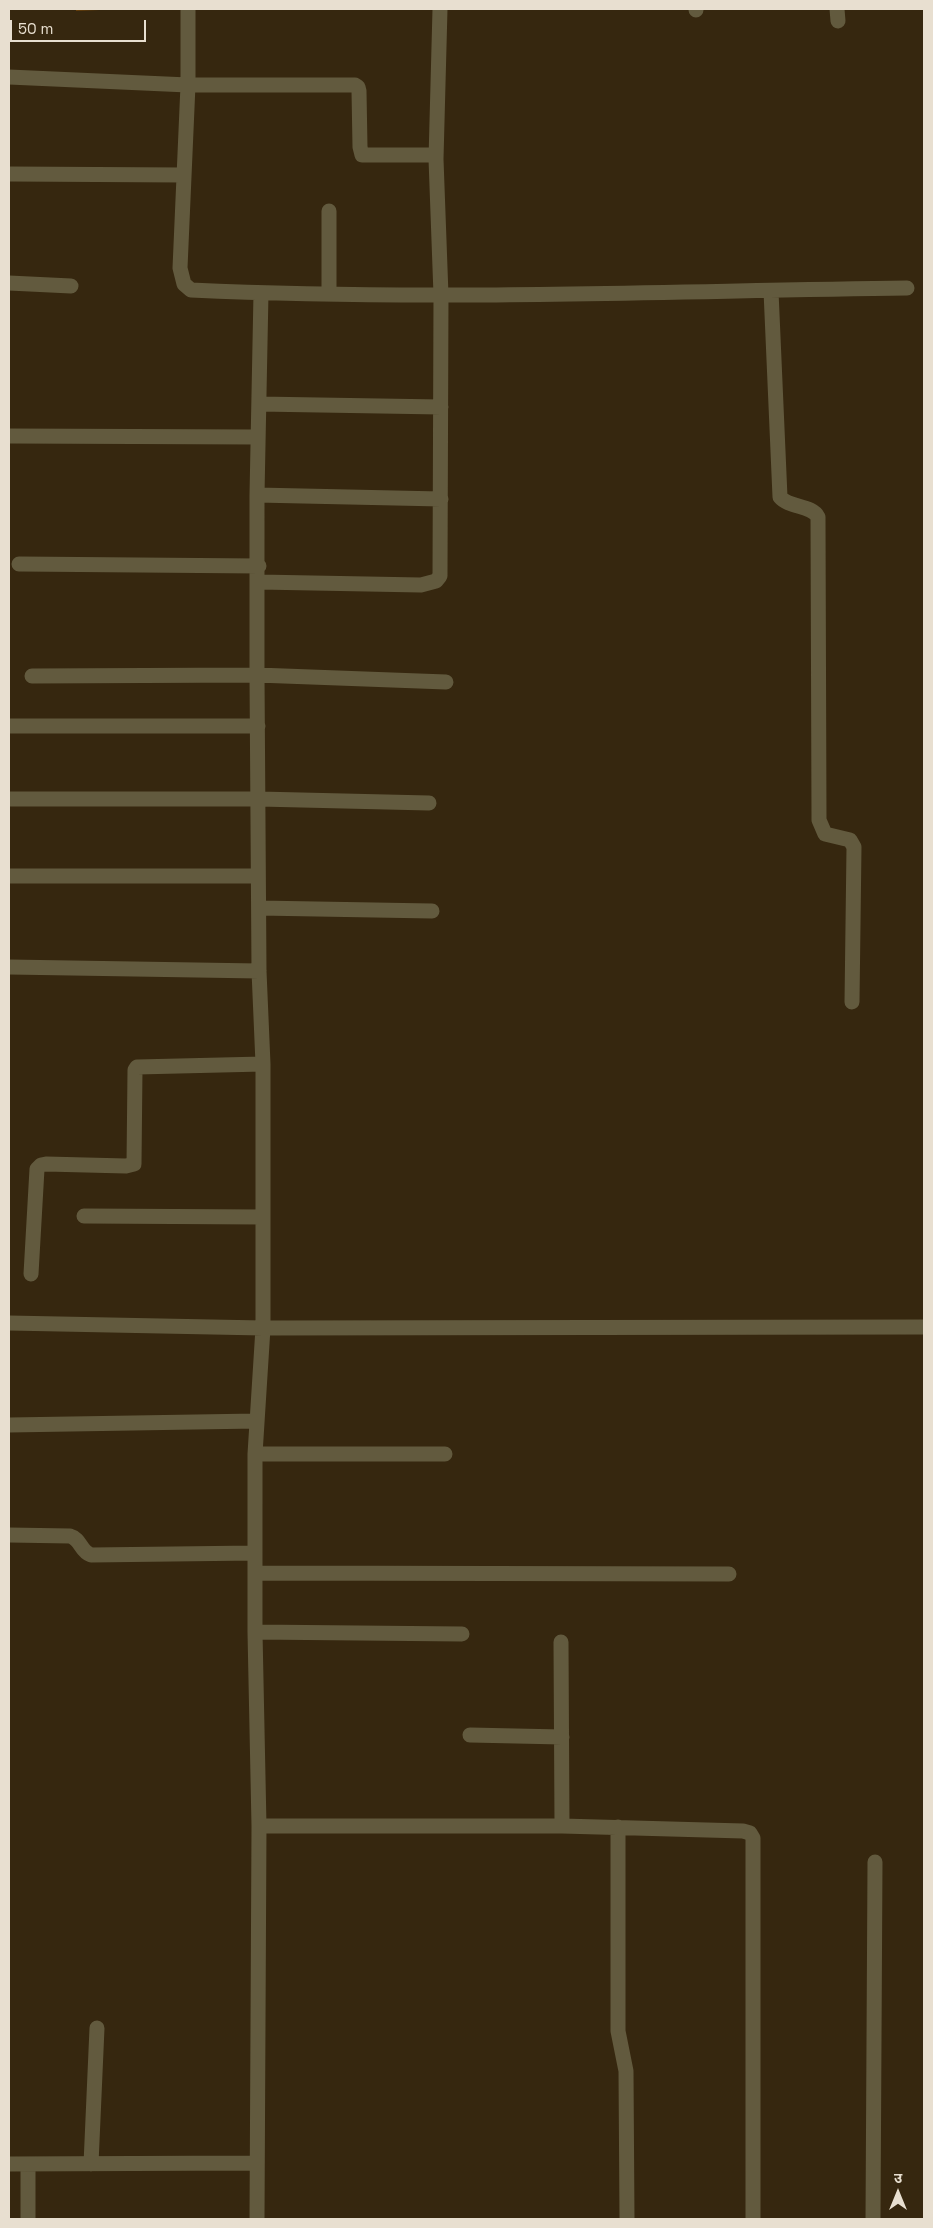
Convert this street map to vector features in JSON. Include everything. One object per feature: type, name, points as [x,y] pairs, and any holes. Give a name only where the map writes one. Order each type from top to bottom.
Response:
[{"type":"street","points":[[188,9],[188,85],[180,268],[184,284],[191,290],[261,293],[440,295],[907,288]]},
{"type":"street","points":[[258,582],[421,585],[439,579],[440,295],[436,155],[440,9]]},
{"type":"street","points":[[9,77],[188,85],[358,86],[362,155],[436,155]]},
{"type":"street","points":[[9,174],[184,175]]},
{"type":"street","points":[[329,211],[329,294]]},
{"type":"street","points":[[9,282],[71,286]]},
{"type":"street","points":[[771,291],[780,497],[786,502],[814,512],[818,517],[819,820],[825,834],[850,840],[854,847],[852,1002]]},
{"type":"street","points":[[257,2219],[259,1826],[255,1632],[255,1454],[263,1328],[263,1064],[258,876],[259,566],[257,495],[261,293]]},
{"type":"street","points":[[259,404],[440,407]]},
{"type":"street","points":[[9,436],[258,437]]},
{"type":"street","points":[[257,495],[440,499]]},
{"type":"street","points":[[19,564],[259,566]]},
{"type":"street","points":[[32,676],[258,675],[446,682]]},
{"type":"street","points":[[9,726],[258,726]]},
{"type":"street","points":[[9,799],[258,799],[428,803]]},
{"type":"street","points":[[9,876],[258,876]]},
{"type":"street","points":[[259,908],[432,911]]},
{"type":"street","points":[[9,967],[259,970]]},
{"type":"street","points":[[31,1274],[37,1169],[41,1165],[46,1164],[126,1166],[134,1164],[136,1068],[263,1064]]},
{"type":"street","points":[[84,1216],[263,1218]]},
{"type":"street","points":[[9,1323],[263,1328],[924,1327]]},
{"type":"street","points":[[9,1425],[257,1421]]},
{"type":"street","points":[[255,1454],[445,1454]]},
{"type":"street","points":[[9,1535],[70,1536],[76,1538],[84,1550],[91,1555],[255,1553]]},
{"type":"street","points":[[255,1573],[729,1574]]},
{"type":"street","points":[[255,1632],[462,1634]]},
{"type":"street","points":[[561,1642],[562,1826]]},
{"type":"street","points":[[470,1735],[562,1737]]},
{"type":"street","points":[[259,1826],[562,1826],[744,1831],[750,1833],[753,1838],[753,2219]]},
{"type":"street","points":[[618,1827],[618,2031],[626,2071],[627,2219]]},
{"type":"street","points":[[873,2219],[874,1862]]},
{"type":"street","points":[[91,2164],[97,2028]]},
{"type":"street","points":[[9,2164],[257,2163]]},
{"type":"street","points":[[28,2164],[28,2219]]}]
